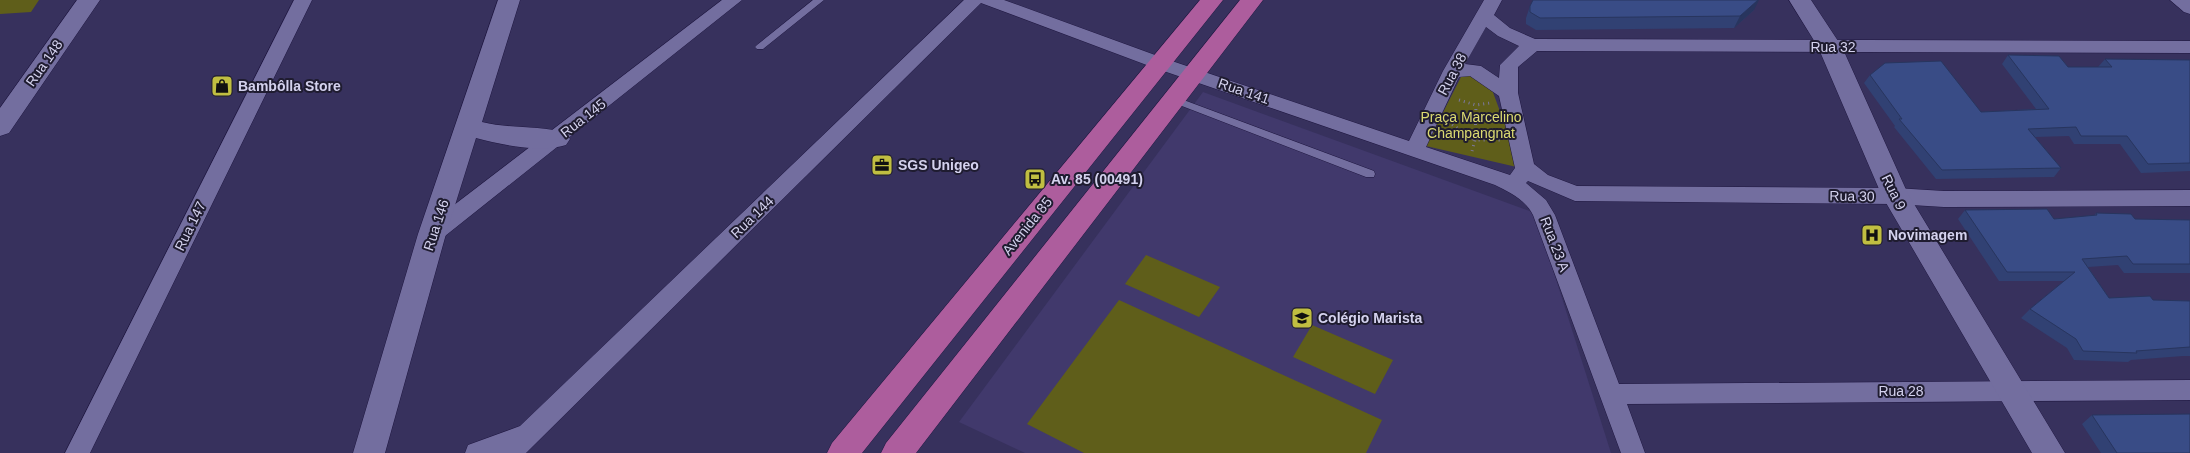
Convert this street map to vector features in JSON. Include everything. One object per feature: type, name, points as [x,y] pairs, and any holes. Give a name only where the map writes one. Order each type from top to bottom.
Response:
[{"type":"main road","name":"Avenida 85","points":[[843,453],[1212,0]]},
{"type":"main road","points":[[897,453],[1252,0]]},
{"type":"street","name":"Rua 148","points":[[0,127],[88,0]]},
{"type":"street","name":"Rua 147","points":[[77,453],[303,0]]},
{"type":"street","name":"Rua 146","points":[[369,453],[432,234],[509,0]]},
{"type":"street","name":"Rua 145","points":[[432,234],[557,139],[733,0]]},
{"type":"street","name":"Rua 144","points":[[509,453],[974,0]]},
{"type":"street","name":"Rua 141","points":[[987,0],[1159,63],[1502,180]]},
{"type":"street","name":"Rua 9","points":[[1800,0],[1830,47],[1894,196],[2049,453]]},
{"type":"street","points":[[2179,0],[2190,8]]},
{"type":"street","name":"Rua 32","points":[[1489,8],[1504,32],[1532,45],[2190,47]]},
{"type":"street","name":"Rua 38","points":[[1415,150],[1452,71],[1489,8]]},
{"type":"street","points":[[1497,97],[1509,65],[1532,45]]},
{"type":"street","points":[[1452,71],[1474,70],[1497,97],[1525,168],[1524,174],[1519,178],[1502,180]]},
{"type":"street","points":[[468,127],[524,139],[557,139]]},
{"type":"street","name":"Rua 30","points":[[1525,168],[1541,180],[1575,193],[1894,196],[1944,200],[2190,198]]},
{"type":"street","name":"Rua 23 A","points":[[1502,180],[1519,188],[1529,196],[1539,205],[1544,215],[1633,453]]},
{"type":"street","points":[[1544,215],[1561,199],[1575,193]]},
{"type":"street","name":"Rua 28","points":[[1612,394],[2190,390]]},
{"type":"street","name":"Rua 144","points":[[477,453],[530,433]]},
{"type":"lane","points":[[760,47],[818,0]]},
{"type":"lane","points":[[1173,99],[1370,174]]},
{"type":"path","points":[[1454,95],[1465,103],[1476,105],[1497,97],[1496,110]]},
{"type":"path","points":[[1471,157],[1475,140],[1476,105]]},
{"type":"path","points":[[1441,118],[1475,140],[1508,140]]},
{"type":"shaded area","name":"Colégio Marista","points":[[1203,92],[1535,213],[1611,453],[1025,453],[959,422]]},
{"type":"green space","points":[[0,0],[39,0],[31,12],[0,14]]},
{"type":"green space","name":"Praça Marcelino Champangnat","points":[[1463,73],[1475,73],[1491,87],[1521,168],[1426,146]]},
{"type":"green space","points":[[1146,255],[1220,287],[1199,317],[1125,284]]},
{"type":"green space","points":[[1119,300],[1382,420],[1366,453],[1084,453],[1027,424]]},
{"type":"green space","points":[[1312,325],[1393,360],[1375,394],[1293,357]]},
{"type":"building","points":[[1533,0],[1758,0],[1740,16],[1540,18],[1530,12]]},
{"type":"building","points":[[2008,55],[2059,56],[2068,67],[2112,67],[2105,59],[2190,60],[2190,163],[2148,164],[2127,136],[2081,136],[2076,127],[2028,129],[2061,168],[1942,170],[1899,119],[1902,119],[1870,75],[1885,63],[1941,61],[1981,112],[2049,109]]},
{"type":"building","points":[[2047,209],[2054,219],[2097,215],[2096,213],[2131,214],[2135,219],[2190,220],[2190,264],[2133,264],[2127,256],[2082,259],[2109,298],[2150,296],[2153,300],[2190,301],[2190,347],[2136,351],[2137,353],[2083,351],[2076,339],[2030,309],[2075,272],[2007,272],[1965,210]]},
{"type":"building","points":[[2190,414],[2190,453],[2117,453],[2092,415]]},
{"type":"place","name":"Bambôlla Store","points":[[222,86]]},
{"type":"place","name":"SGS Unigeo","points":[[882,165]]},
{"type":"place","name":"Av. 85 (00491)","points":[[1035,179]]},
{"type":"place","name":"Novimagem","points":[[1872,235]]},
{"type":"place","name":"Colégio Marista","points":[[1302,318]]}]
